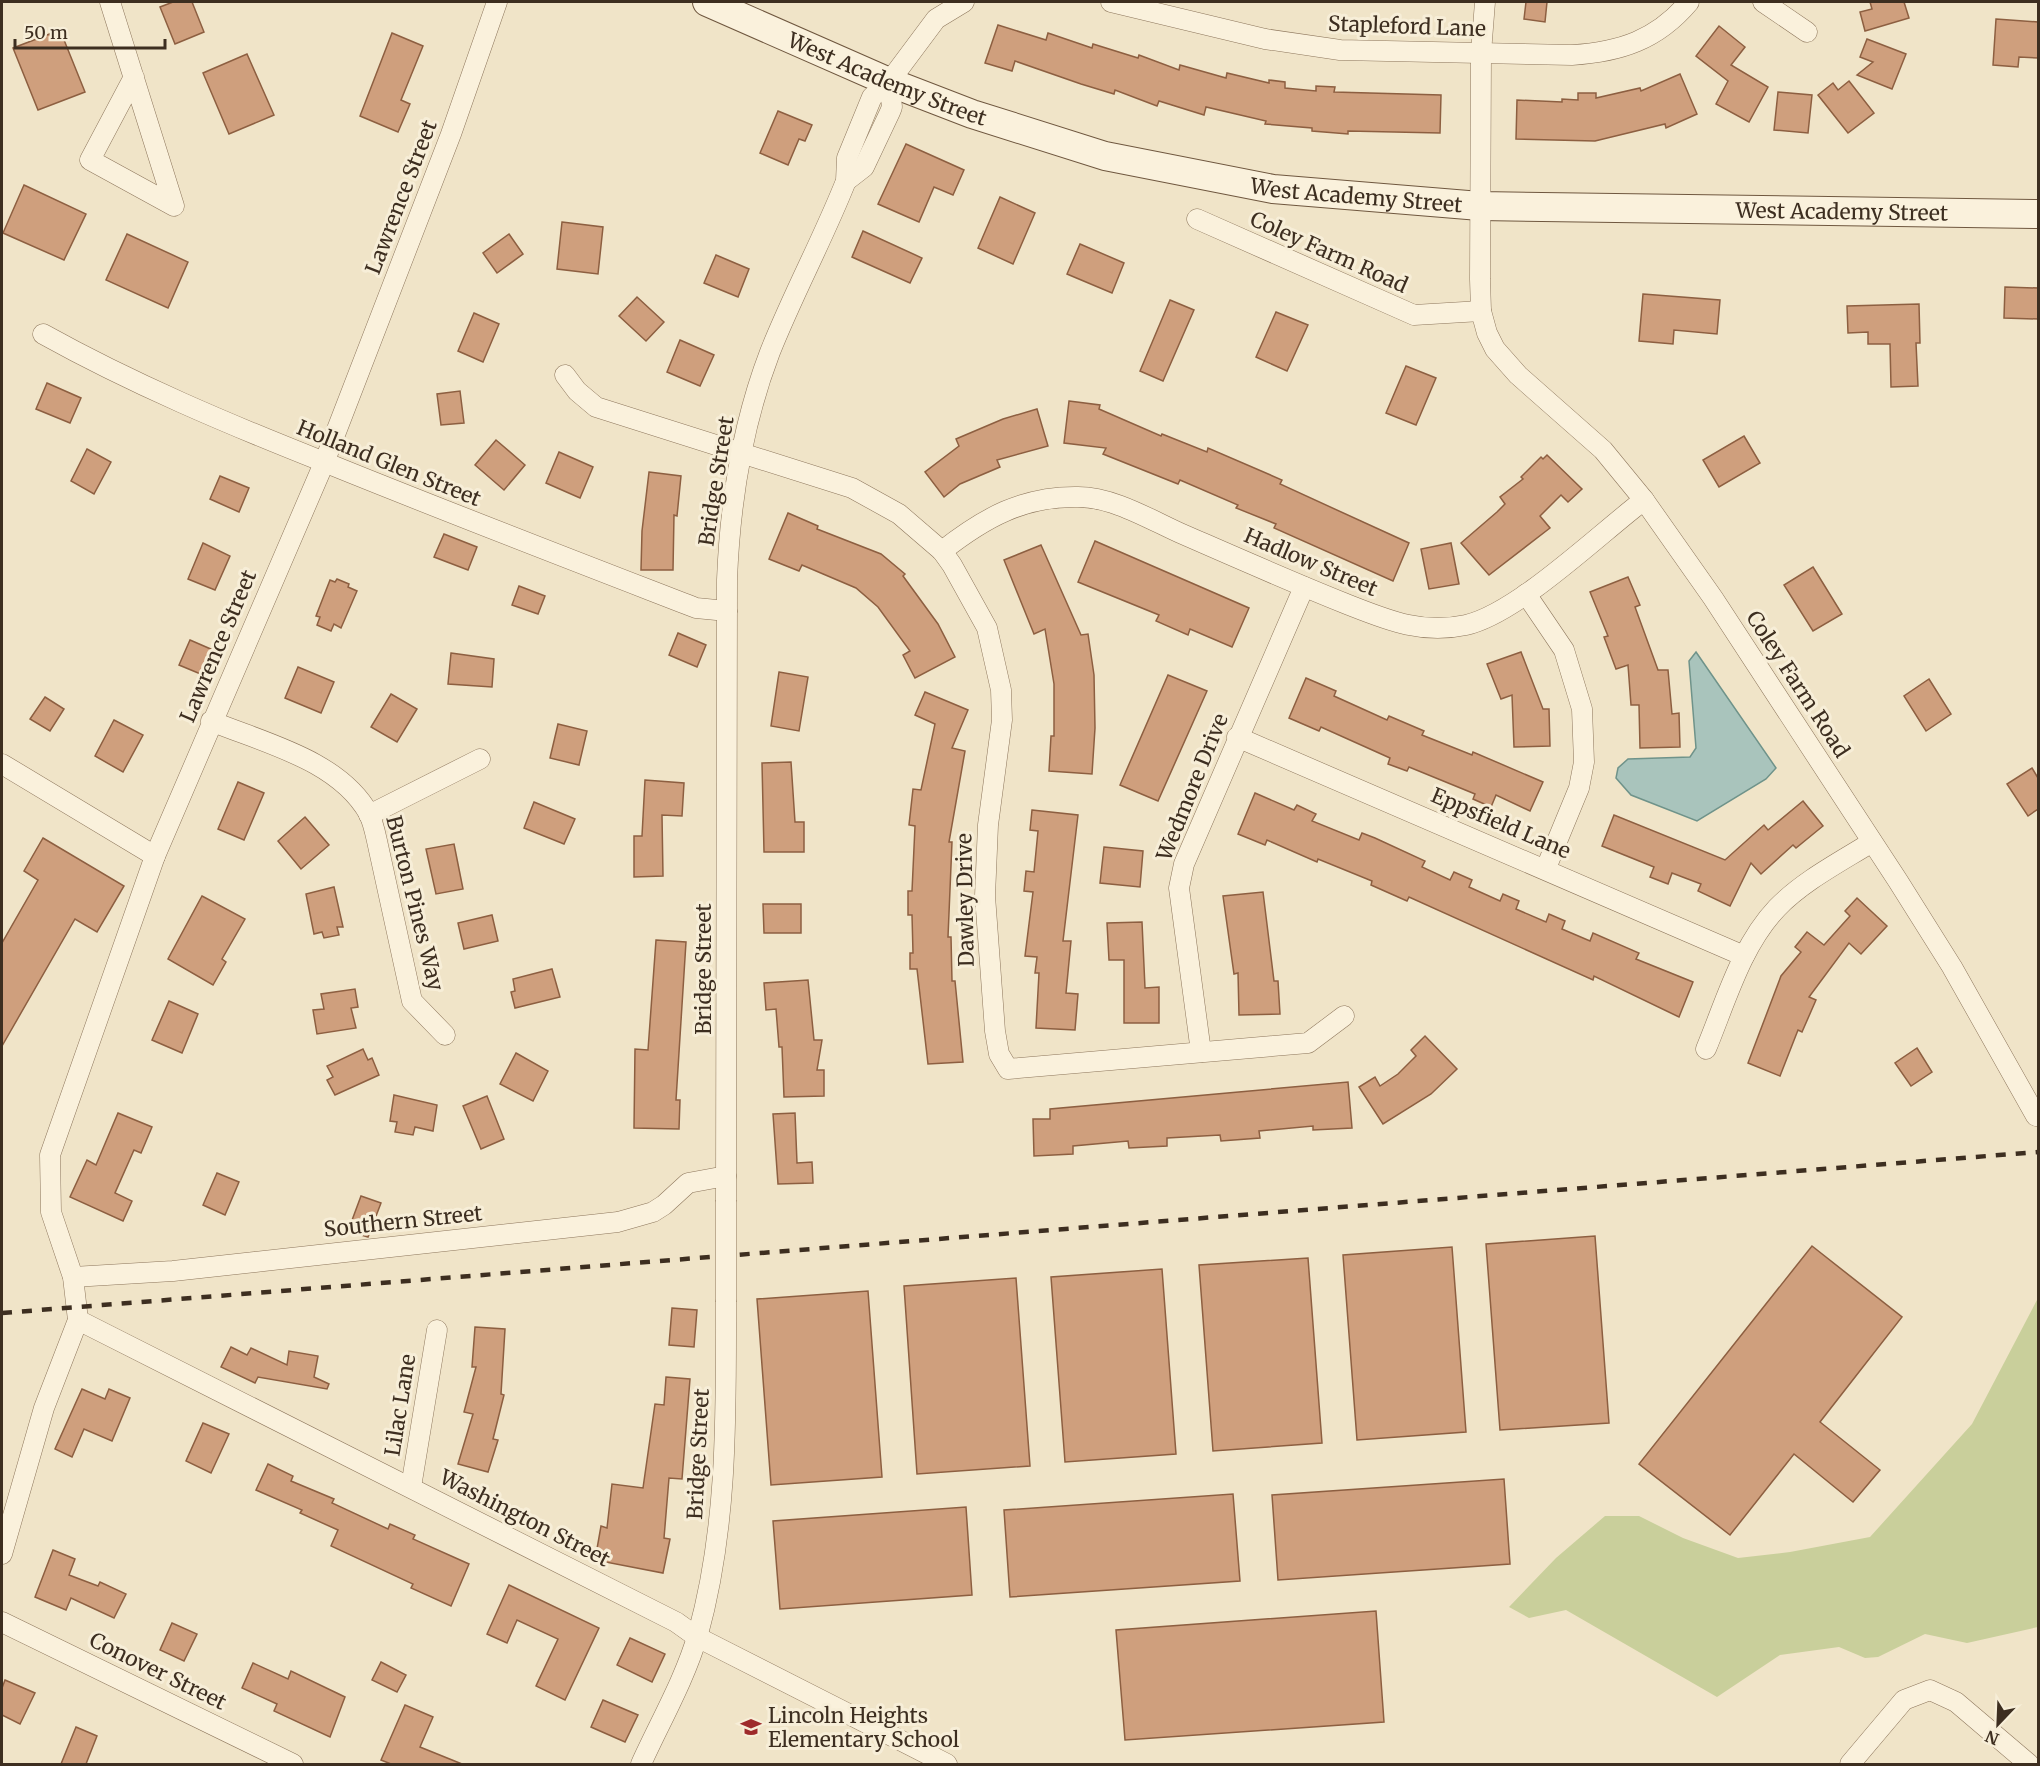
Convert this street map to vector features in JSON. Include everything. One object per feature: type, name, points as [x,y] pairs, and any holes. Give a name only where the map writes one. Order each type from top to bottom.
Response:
[{"type":"main road","name":"West Academy Street","points":[[707,2],[889,82],[1005,124],[1105,156],[1160,169],[1273,189],[1480,206],[2038,214]]},
{"type":"street","points":[[110,2],[134,77],[174,206],[90,160],[134,77]]},
{"type":"street","name":"Lawrence Street","points":[[78,1320],[73,1277],[51,1212],[50,1155],[155,856],[211,721],[324,463],[451,134],[498,2]]},
{"type":"street","points":[[889,82],[936,19],[964,2]]},
{"type":"street","name":"Coley Farm Road","points":[[1485,2],[1481,53],[1480,206],[1481,311],[1487,333],[1495,349],[1518,375],[1603,450],[1644,500],[1713,598],[1952,967],[2036,1116]]},
{"type":"street","name":"Stapleford Lane","points":[[1122,3],[1265,39],[1340,50],[1572,55],[1609,52],[1649,37],[1689,2]]},
{"type":"street","points":[[1763,2],[1807,32]]},
{"type":"street","name":"Bridge Street","points":[[641,1764],[697,1636],[710,1583],[722,1510],[726,1302],[729,535],[747,422],[770,353],[846,181],[847,158],[872,97],[889,82]]},
{"type":"street","name":"Coley Farm Road","points":[[1197,219],[1414,315],[1481,311]]},
{"type":"street","name":"Holland Glen Street","points":[[43,334],[86,358],[187,405],[324,463],[696,608],[727,611]]},
{"type":"street","name":"Dawley Drive","points":[[565,375],[577,391],[596,407],[852,488],[898,514],[942,551],[971,596],[987,627],[1001,690],[1002,720],[988,825],[985,896],[995,1031],[999,1054],[1008,1069],[1308,1043],[1344,1016]]},
{"type":"street","name":"Hadlow Street","points":[[942,551],[989,517],[1034,502],[1080,497],[1107,502],[1304,587],[1400,625],[1441,628],[1468,625],[1500,611],[1526,594],[1644,500]]},
{"type":"street","name":"Wedmore Drive","points":[[1201,1052],[1179,888],[1194,837],[1304,587]]},
{"type":"street","points":[[1526,594],[1564,650],[1573,675],[1584,728],[1584,762],[1579,788],[1546,868]]},
{"type":"street","name":"Burton Pines Way","points":[[211,721],[321,767],[338,778],[369,815],[377,841],[412,1001],[445,1035]]},
{"type":"street","name":"Eppsfield Lane","points":[[1238,736],[1744,956]]},
{"type":"street","points":[[369,815],[480,759]]},
{"type":"street","points":[[2,764],[155,856]]},
{"type":"street","points":[[1706,1049],[1744,956],[1760,929],[1783,902],[1816,877],[1872,842]]},
{"type":"street","name":"Southern Street","points":[[73,1277],[173,1271],[618,1222],[653,1212],[688,1183],[726,1176]]},
{"type":"street","points":[[2,1554],[44,1408],[78,1320]]},
{"type":"street","name":"Washington Street","points":[[78,1320],[676,1622],[697,1636],[947,1764]]},
{"type":"street","name":"Lilac Lane","points":[[411,1487],[437,1330]]},
{"type":"street","name":"Conover Street","points":[[2,1623],[293,1764]]},
{"type":"street","points":[[1850,1764],[1904,1700],[1930,1690],[1956,1702],[2029,1764]]},
{"type":"green space","points":[[2038,1298],[2038,1627],[1967,1643],[1925,1634],[1878,1657],[1865,1658],[1839,1647],[1780,1655],[1717,1697],[1566,1610],[1529,1618],[1509,1607],[1556,1558],[1605,1516],[1639,1516],[1683,1538],[1738,1558],[1790,1552],[1870,1537],[1972,1424]]},
{"type":"water","points":[[1696,652],[1776,768],[1766,779],[1697,821],[1631,795],[1616,778],[1618,768],[1628,759],[1690,757],[1696,748],[1689,661]]},
{"type":"building","points":[[173,2],[192,2],[204,32],[175,44],[160,7]]},
{"type":"building","points":[[1526,2],[1547,2],[1545,22],[1524,19]]},
{"type":"building","points":[[1870,2],[1904,2],[1909,18],[1865,31],[1860,12],[1872,9]]},
{"type":"building","points":[[1996,19],[2038,22],[2038,58],[2019,57],[2018,67],[1993,65]]},
{"type":"building","points":[[998,25],[1046,40],[1048,33],[1092,48],[1093,44],[1138,58],[1139,55],[1179,70],[1180,65],[1226,78],[1227,73],[1269,83],[1269,80],[1285,82],[1285,88],[1316,91],[1316,86],[1335,87],[1334,92],[1441,95],[1440,133],[1348,131],[1348,134],[1312,131],[1312,128],[1265,124],[1266,121],[1206,107],[1204,115],[1159,101],[1157,106],[1115,90],[1114,94],[1015,61],[1012,71],[985,63]]},
{"type":"building","points":[[1719,26],[1745,47],[1731,65],[1768,87],[1749,122],[1716,104],[1728,81],[1696,56]]},
{"type":"building","points":[[60,30],[85,92],[38,110],[13,48]]},
{"type":"building","points":[[392,33],[423,46],[401,100],[410,104],[398,132],[360,116]]},
{"type":"building","points":[[1867,39],[1906,54],[1892,89],[1857,75],[1873,62],[1860,57]]},
{"type":"building","points":[[247,54],[274,115],[229,134],[203,73]]},
{"type":"building","points":[[1680,74],[1697,114],[1666,128],[1665,124],[1595,141],[1516,139],[1517,100],[1562,102],[1562,99],[1578,100],[1578,93],[1596,93],[1596,98],[1640,88],[1641,91]]},
{"type":"building","points":[[1849,81],[1874,113],[1848,133],[1818,95],[1833,83],[1838,90]]},
{"type":"building","points":[[1778,92],[1812,95],[1808,133],[1774,130]]},
{"type":"building","points":[[778,111],[812,125],[805,141],[799,139],[788,165],[760,153]]},
{"type":"building","points":[[906,144],[964,170],[953,195],[934,187],[919,222],[878,204]]},
{"type":"building","points":[[24,185],[86,214],[64,260],[3,233]]},
{"type":"building","points":[[1000,197],[1035,213],[1013,264],[978,248]]},
{"type":"building","points":[[562,222],[603,227],[598,274],[557,269]]},
{"type":"building","points":[[863,231],[922,258],[910,283],[852,257]]},
{"type":"building","points":[[127,234],[188,262],[168,308],[106,280]]},
{"type":"building","points":[[509,234],[523,254],[497,273],[483,253]]},
{"type":"building","points":[[1080,244],[1124,263],[1112,293],[1067,274]]},
{"type":"building","points":[[716,255],[749,269],[738,297],[704,283]]},
{"type":"building","points":[[2005,287],[2038,288],[2038,319],[2004,318]]},
{"type":"building","points":[[1643,294],[1720,300],[1717,334],[1674,330],[1673,344],[1639,341]]},
{"type":"building","points":[[637,297],[664,322],[646,341],[619,316]]},
{"type":"building","points":[[1170,300],[1194,310],[1163,381],[1140,371]]},
{"type":"building","points":[[1919,304],[1920,343],[1916,343],[1918,386],[1891,387],[1890,344],[1868,344],[1868,332],[1848,333],[1847,306]]},
{"type":"building","points":[[1276,312],[1308,325],[1287,371],[1256,357]]},
{"type":"building","points":[[474,313],[499,324],[483,362],[458,351]]},
{"type":"building","points":[[680,340],[714,355],[700,386],[667,372]]},
{"type":"building","points":[[1406,366],[1436,378],[1416,425],[1386,413]]},
{"type":"building","points":[[47,383],[81,398],[70,423],[36,409]]},
{"type":"building","points":[[460,391],[464,423],[441,425],[437,394]]},
{"type":"building","points":[[1069,401],[1100,405],[1099,409],[1161,436],[1162,434],[1207,452],[1208,448],[1282,480],[1280,484],[1409,543],[1393,581],[1274,528],[1276,524],[1236,508],[1238,505],[1180,480],[1178,484],[1103,454],[1106,448],[1064,443]]},
{"type":"building","points":[[1037,409],[1048,446],[997,460],[1000,467],[960,484],[944,497],[925,472],[959,446],[956,439],[1003,419]]},
{"type":"building","points":[[1744,436],[1760,463],[1719,487],[1703,460]]},
{"type":"building","points":[[496,440],[525,465],[504,490],[475,465]]},
{"type":"building","points":[[87,449],[111,462],[94,494],[71,481]]},
{"type":"building","points":[[559,452],[593,467],[580,498],[546,483]]},
{"type":"building","points":[[1547,455],[1582,489],[1568,502],[1561,495],[1540,516],[1550,528],[1489,575],[1461,543],[1505,504],[1500,497],[1523,479],[1521,477],[1541,457],[1543,459]]},
{"type":"building","points":[[649,472],[681,476],[677,516],[674,515],[673,570],[641,570],[642,531]]},
{"type":"building","points":[[220,476],[249,488],[239,512],[210,499]]},
{"type":"building","points":[[788,513],[818,526],[817,529],[881,554],[905,574],[903,576],[938,624],[955,657],[915,678],[903,655],[910,651],[878,607],[856,588],[802,565],[799,571],[769,559]]},
{"type":"building","points":[[444,534],[477,547],[468,570],[434,557]]},
{"type":"building","points":[[1095,541],[1249,608],[1232,647],[1190,629],[1188,635],[1156,621],[1159,615],[1078,582]]},
{"type":"building","points":[[203,543],[230,556],[215,590],[188,579]]},
{"type":"building","points":[[1451,543],[1459,584],[1429,589],[1421,549]]},
{"type":"building","points":[[1041,545],[1081,635],[1088,634],[1094,675],[1095,728],[1092,774],[1049,771],[1051,736],[1054,736],[1054,684],[1045,629],[1034,634],[1004,560]]},
{"type":"building","points":[[1813,567],[1842,614],[1813,631],[1784,585]]},
{"type":"building","points":[[1628,577],[1640,605],[1635,607],[1658,670],[1668,670],[1672,714],[1679,713],[1680,747],[1640,748],[1639,705],[1631,705],[1628,665],[1616,669],[1604,637],[1608,636],[1590,592]]},
{"type":"building","points":[[337,579],[349,584],[348,587],[357,591],[341,628],[334,624],[331,631],[317,625],[320,617],[316,616],[330,580],[335,582]]},
{"type":"building","points":[[519,586],[545,596],[538,614],[512,605]]},
{"type":"building","points":[[678,633],[706,645],[697,667],[669,655]]},
{"type":"building","points":[[190,640],[213,650],[203,675],[179,665]]},
{"type":"building","points":[[1521,652],[1543,709],[1549,709],[1550,746],[1514,747],[1512,695],[1501,699],[1487,664]]},
{"type":"building","points":[[451,653],[494,659],[492,687],[448,684]]},
{"type":"building","points":[[298,667],[334,682],[321,713],[285,698]]},
{"type":"building","points":[[779,672],[808,677],[799,731],[771,726]]},
{"type":"building","points":[[1168,675],[1207,691],[1158,801],[1120,785]]},
{"type":"building","points":[[1306,678],[1336,691],[1334,696],[1387,720],[1389,716],[1424,731],[1422,735],[1472,755],[1473,752],[1543,782],[1530,811],[1496,795],[1491,807],[1473,799],[1475,794],[1409,767],[1407,771],[1388,764],[1390,758],[1321,727],[1319,731],[1289,718]]},
{"type":"building","points":[[1929,679],[1951,714],[1926,731],[1904,696]]},
{"type":"building","points":[[925,692],[968,710],[952,748],[965,751],[949,842],[952,842],[948,937],[951,937],[952,981],[955,981],[963,1062],[928,1064],[917,969],[910,969],[910,953],[913,953],[912,915],[908,915],[908,891],[912,891],[915,826],[909,825],[913,789],[921,790],[935,724],[915,715]]},
{"type":"building","points":[[391,694],[417,709],[397,742],[371,727]]},
{"type":"building","points":[[45,697],[64,709],[50,731],[30,719]]},
{"type":"building","points":[[114,720],[143,735],[123,772],[95,756]]},
{"type":"building","points":[[558,724],[587,731],[579,765],[550,758]]},
{"type":"building","points":[[791,762],[795,822],[804,822],[804,852],[764,852],[762,763]]},
{"type":"building","points":[[2032,768],[2038,778],[2038,809],[2028,816],[2007,784]]},
{"type":"building","points":[[645,780],[684,783],[682,816],[662,815],[663,876],[634,877],[634,836],[642,836]]},
{"type":"building","points":[[238,782],[264,793],[244,840],[218,829]]},
{"type":"building","points":[[1255,793],[1294,810],[1297,805],[1316,814],[1312,821],[1359,840],[1362,833],[1375,838],[1425,861],[1422,867],[1450,880],[1454,872],[1472,880],[1469,887],[1500,901],[1503,894],[1519,901],[1516,909],[1546,922],[1549,914],[1565,921],[1562,929],[1590,941],[1593,933],[1639,953],[1636,959],[1693,982],[1679,1017],[1594,976],[1593,980],[1409,897],[1407,901],[1371,885],[1372,881],[1318,859],[1317,862],[1267,840],[1265,845],[1238,834]]},
{"type":"building","points":[[1803,801],[1823,826],[1796,848],[1793,845],[1761,874],[1751,863],[1730,906],[1698,891],[1701,884],[1672,873],[1668,884],[1650,877],[1654,867],[1602,846],[1614,815],[1725,860],[1764,825],[1768,830]]},
{"type":"building","points":[[534,802],[575,819],[564,844],[524,828]]},
{"type":"building","points":[[1032,810],[1078,815],[1063,941],[1071,941],[1066,993],[1078,994],[1075,1030],[1036,1028],[1039,973],[1035,973],[1037,957],[1025,956],[1033,892],[1024,891],[1026,871],[1034,872],[1038,831],[1030,830]]},
{"type":"building","points":[[305,817],[329,845],[301,869],[278,841]]},
{"type":"building","points":[[43,838],[124,886],[97,932],[75,919],[2,1046],[2,943],[38,880],[24,871]]},
{"type":"building","points":[[454,844],[463,889],[436,894],[426,849]]},
{"type":"building","points":[[1104,847],[1143,851],[1140,887],[1100,883]]},
{"type":"building","points":[[334,887],[343,927],[337,927],[339,935],[324,938],[322,932],[314,934],[306,894]]},
{"type":"building","points":[[1263,892],[1274,981],[1278,981],[1280,1014],[1239,1015],[1238,973],[1234,974],[1223,896]]},
{"type":"building","points":[[202,896],[245,919],[222,959],[226,962],[213,985],[168,959]]},
{"type":"building","points":[[1857,898],[1887,926],[1861,954],[1849,943],[1809,997],[1816,1000],[1802,1032],[1798,1030],[1780,1076],[1748,1063],[1781,976],[1801,952],[1795,947],[1807,932],[1824,945],[1850,916],[1845,911]]},
{"type":"building","points":[[763,904],[801,904],[801,933],[764,933]]},
{"type":"building","points":[[492,915],[498,941],[464,949],[458,923]]},
{"type":"building","points":[[1142,922],[1145,988],[1159,987],[1159,1023],[1124,1023],[1124,960],[1109,960],[1107,923]]},
{"type":"building","points":[[656,940],[686,942],[676,1100],[680,1100],[679,1129],[634,1128],[635,1049],[648,1050]]},
{"type":"building","points":[[552,969],[560,997],[515,1008],[511,992],[515,991],[513,979]]},
{"type":"building","points":[[808,980],[814,1040],[822,1040],[817,1070],[824,1070],[824,1096],[784,1097],[782,1047],[779,1047],[776,1009],[766,1010],[764,983]]},
{"type":"building","points":[[355,989],[358,1007],[351,1008],[356,1028],[317,1034],[313,1010],[324,1009],[321,994]]},
{"type":"building","points":[[169,1001],[198,1014],[182,1053],[152,1040]]},
{"type":"building","points":[[1425,1036],[1457,1069],[1431,1094],[1383,1124],[1359,1087],[1375,1077],[1380,1086],[1398,1074],[1416,1056],[1411,1050]]},
{"type":"building","points":[[1917,1048],[1932,1072],[1911,1086],[1895,1063]]},
{"type":"building","points":[[363,1049],[368,1060],[372,1058],[379,1075],[335,1095],[327,1080],[333,1077],[327,1066]]},
{"type":"building","points":[[516,1053],[548,1071],[533,1101],[500,1084]]},
{"type":"building","points":[[1348,1082],[1352,1128],[1313,1130],[1313,1126],[1259,1131],[1260,1138],[1221,1141],[1220,1135],[1167,1138],[1167,1146],[1129,1148],[1128,1141],[1073,1146],[1073,1154],[1034,1156],[1033,1119],[1050,1119],[1050,1109]]},
{"type":"building","points":[[394,1095],[437,1105],[433,1131],[415,1127],[413,1135],[395,1132],[397,1122],[390,1121]]},
{"type":"building","points":[[487,1096],[504,1139],[481,1149],[463,1106]]},
{"type":"building","points":[[118,1113],[152,1127],[141,1153],[134,1150],[115,1193],[132,1201],[123,1221],[70,1197],[87,1160],[96,1165]]},
{"type":"building","points":[[795,1113],[797,1163],[812,1162],[813,1183],[778,1184],[773,1114]]},
{"type":"building","points":[[217,1173],[239,1182],[225,1215],[203,1205]]},
{"type":"building","points":[[361,1196],[381,1203],[368,1237],[348,1231]]},
{"type":"building","points":[[1595,1236],[1609,1423],[1500,1430],[1486,1244]]},
{"type":"building","points":[[1812,1246],[1902,1317],[1820,1422],[1880,1470],[1853,1502],[1794,1454],[1730,1535],[1639,1464]]},
{"type":"building","points":[[1452,1247],[1466,1432],[1357,1440],[1343,1255]]},
{"type":"building","points":[[1308,1258],[1322,1443],[1213,1451],[1199,1265]]},
{"type":"building","points":[[1162,1269],[1176,1454],[1065,1462],[1051,1277]]},
{"type":"building","points":[[1016,1278],[1030,1466],[917,1474],[904,1286]]},
{"type":"building","points":[[868,1291],[882,1477],[771,1485],[757,1299]]},
{"type":"building","points":[[672,1308],[697,1310],[694,1347],[669,1345]]},
{"type":"building","points":[[475,1327],[505,1329],[501,1394],[504,1395],[493,1439],[498,1440],[488,1472],[458,1464],[473,1414],[464,1412],[476,1367],[472,1367]]},
{"type":"building","points":[[231,1347],[247,1355],[251,1348],[287,1365],[289,1351],[318,1356],[314,1377],[329,1384],[327,1389],[258,1377],[255,1383],[221,1367]]},
{"type":"building","points":[[666,1377],[690,1379],[682,1479],[669,1478],[664,1538],[670,1539],[663,1573],[595,1560],[601,1526],[607,1528],[612,1484],[643,1488],[655,1404],[664,1405]]},
{"type":"building","points":[[82,1389],[105,1399],[109,1389],[130,1398],[112,1441],[84,1429],[72,1457],[55,1449]]},
{"type":"building","points":[[203,1423],[229,1434],[211,1473],[186,1461]]},
{"type":"building","points":[[268,1464],[293,1476],[291,1481],[334,1499],[332,1503],[388,1529],[390,1524],[415,1535],[413,1539],[469,1564],[451,1606],[411,1588],[413,1584],[331,1546],[338,1530],[300,1513],[302,1510],[256,1490]]},
{"type":"building","points":[[1504,1479],[1510,1564],[1278,1580],[1272,1495]]},
{"type":"building","points":[[1233,1494],[1240,1581],[1010,1597],[1004,1510]]},
{"type":"building","points":[[966,1507],[972,1595],[780,1609],[773,1521]]},
{"type":"building","points":[[53,1550],[75,1559],[69,1575],[98,1586],[100,1582],[126,1594],[114,1618],[71,1598],[66,1610],[35,1597]]},
{"type":"building","points":[[509,1585],[599,1628],[565,1700],[536,1686],[558,1639],[517,1620],[507,1643],[487,1634]]},
{"type":"building","points":[[1376,1611],[1384,1722],[1125,1740],[1116,1630]]},
{"type":"building","points":[[172,1623],[197,1634],[184,1661],[160,1650]]},
{"type":"building","points":[[630,1638],[665,1654],[652,1682],[617,1665]]},
{"type":"building","points":[[381,1662],[406,1675],[397,1692],[372,1680]]},
{"type":"building","points":[[253,1663],[288,1679],[291,1671],[345,1697],[330,1737],[274,1711],[277,1704],[242,1688]]},
{"type":"building","points":[[5,1680],[35,1693],[20,1724],[2,1715],[2,1688]]},
{"type":"building","points":[[603,1700],[638,1715],[625,1742],[591,1727]]},
{"type":"building","points":[[405,1705],[433,1717],[420,1747],[462,1764],[391,1764],[381,1760]]},
{"type":"building","points":[[76,1727],[97,1736],[86,1764],[61,1764]]},
{"type":"railway","points":[[2,1313],[2038,1152]]},
{"type":"place","name":"Lincoln Heights Elementary School","points":[[751,1727]]}]
